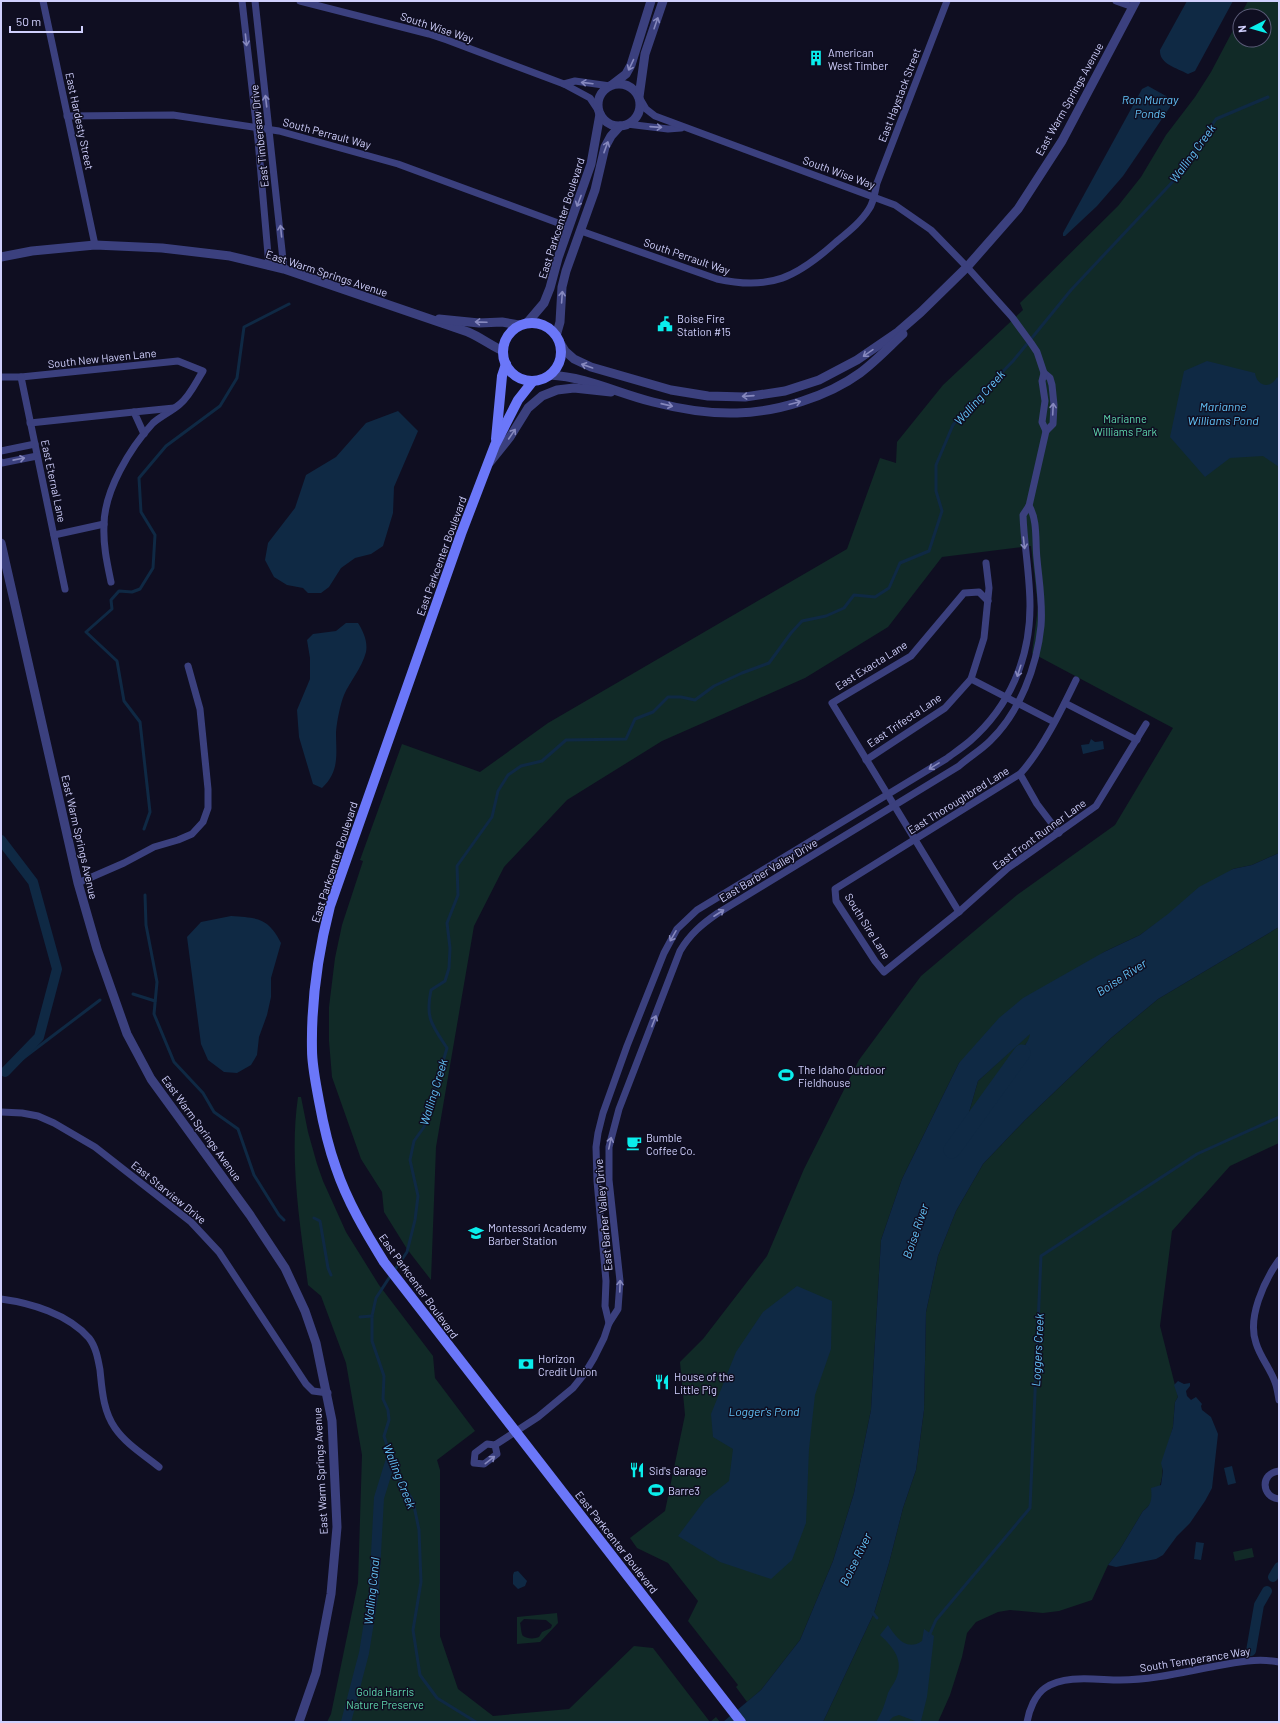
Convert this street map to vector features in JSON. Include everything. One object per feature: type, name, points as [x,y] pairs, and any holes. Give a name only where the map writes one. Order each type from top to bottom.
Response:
[{"type":"main road","points":[[536,323],[544,325],[558,338],[561,350],[560,359],[556,368],[550,375],[542,379],[533,381],[524,380],[517,377],[506,364],[503,351],[508,336],[523,324],[536,323]]},
{"type":"main road","name":"East Parkcenter Boulevard","points":[[495,445],[502,376],[506,364]]},
{"type":"main road","name":"East Parkcenter Boulevard","points":[[533,381],[518,400],[495,445],[461,534],[330,906],[320,946],[315,982],[312,1052],[324,1123],[336,1169],[354,1209],[374,1246],[411,1299],[516,1431],[742,1722]]},
{"type":"street","name":"East Hardesty Street","points":[[43,1],[95,245]]},
{"type":"street","name":"East Timbersaw Drive","points":[[242,1],[269,266]]},
{"type":"street","name":"East Timbersaw Drive","points":[[254,1],[270,129],[284,269]]},
{"type":"street","name":"South Wise Way","points":[[300,1],[429,34],[564,84],[590,98],[599,112]]},
{"type":"street","points":[[651,1],[632,65],[626,74],[603,91],[599,97],[599,112],[609,124],[624,125],[636,118],[639,113],[639,97],[645,54],[663,1]]},
{"type":"street","name":"East Haystack Street","points":[[874,197],[877,183],[947,1]]},
{"type":"street","points":[[1116,1],[1134,4]]},
{"type":"street","name":"East Warm Springs Avenue","points":[[558,338],[565,351],[574,359],[590,367],[672,390],[708,396],[745,397],[765,395],[802,387],[838,371],[898,332],[921,312],[967,267],[1018,208],[1062,141],[1134,4]]},
{"type":"street","name":"South Wise Way","points":[[564,84],[575,81],[612,85]]},
{"type":"street","points":[[612,85],[624,84],[629,86],[639,97]]},
{"type":"street","name":"South Wise Way","points":[[639,97],[646,109],[655,116],[895,205],[931,230],[967,267]]},
{"type":"street","name":"East Parkcenter Boulevard","points":[[523,324],[544,303],[550,288],[558,258],[591,164],[599,112]]},
{"type":"street","name":"South Perrault Way","points":[[68,116],[173,115],[270,129],[337,146],[398,164],[569,227]]},
{"type":"street","name":"South Wise Way","points":[[624,125],[685,128]]},
{"type":"street","name":"East Parkcenter Boulevard","points":[[558,338],[562,287],[566,272],[594,190],[605,147],[611,136],[624,125]]},
{"type":"street","name":"South Perrault Way","points":[[581,231],[717,279],[735,283],[761,283],[778,280],[793,274],[819,258],[857,224],[869,209],[874,197]]},
{"type":"street","name":"East Warm Springs Avenue","points":[[1,257],[32,251],[95,245],[162,248],[230,256],[284,269],[430,319],[477,336],[489,345],[503,351]]},
{"type":"street","name":"East Barber Valley Drive","points":[[609,1323],[605,1306],[606,1281],[597,1181],[596,1147],[598,1133],[603,1113],[627,1046],[670,942],[677,929],[697,910],[946,759],[970,741],[987,724],[1006,697],[1017,676],[1024,654],[1029,630],[1030,605],[1023,515],[1029,506],[1046,431],[1042,422],[1044,401],[1042,382],[1044,373],[1032,343],[1012,317],[967,267]]},
{"type":"street","name":"East Warm Springs Avenue","points":[[550,375],[581,378],[630,395],[687,410],[717,413],[749,412],[800,402],[821,395],[859,373],[903,334],[921,312]]},
{"type":"street","name":"East Warm Springs Avenue","points":[[430,319],[479,323],[502,322],[523,324]]},
{"type":"street","name":"South New Haven Lane","points":[[1,377],[20,377],[178,361],[203,372],[182,402],[176,408]]},
{"type":"street","name":"East Eternal Lane","points":[[20,377],[65,589]]},
{"type":"street","points":[[488,465],[510,437],[528,408],[542,396],[557,390],[574,388],[630,395]]},
{"type":"street","points":[[30,422],[176,408]]},
{"type":"street","points":[[112,582],[104,550],[104,524],[108,499],[120,471],[144,434],[156,421],[176,408]]},
{"type":"street","points":[[134,412],[144,434]]},
{"type":"street","points":[[1,451],[35,444]]},
{"type":"street","points":[[1,462],[37,456]]},
{"type":"street","name":"East Barber Valley Drive","points":[[495,1445],[538,1416],[573,1388],[585,1373],[594,1358],[604,1338],[609,1323],[618,1309],[620,1281],[609,1180],[609,1147],[619,1109],[680,950],[688,938],[698,927],[718,913],[959,766],[990,741],[1006,722],[1018,703],[1035,661],[1041,625],[1041,605],[1034,514],[1029,506]]},
{"type":"street","points":[[54,535],[104,524]]},
{"type":"street","name":"East Warm Springs Avenue","points":[[1,542],[78,883],[96,949],[127,1034],[151,1079],[250,1215],[285,1268],[305,1311],[316,1343],[328,1393],[332,1421],[337,1527],[331,1594],[316,1673],[299,1722]]},
{"type":"street","name":"East Trifecta Lane","points":[[866,760],[945,708],[971,679],[984,638],[988,601],[986,563]]},
{"type":"street","name":"East Exacta Lane","points":[[866,760],[832,703],[911,656],[964,593],[979,592],[988,601]]},
{"type":"street","points":[[78,883],[124,863],[154,847],[192,834],[203,822],[208,808],[208,789],[200,709],[188,666]]},
{"type":"street","points":[[971,679],[1054,722]]},
{"type":"street","name":"East Thoroughbred Lane","points":[[835,889],[1020,774],[1027,767],[1054,722],[1076,680]]},
{"type":"street","points":[[1065,703],[1137,740]]},
{"type":"street","name":"East Front Runner Lane","points":[[884,972],[959,912],[1008,868],[1096,806],[1146,724]]},
{"type":"street","points":[[866,760],[959,912]]},
{"type":"street","points":[[1020,774],[1037,804],[1059,833]]},
{"type":"street","name":"South Sire Lane","points":[[835,889],[836,901],[875,961],[884,972]]},
{"type":"street","name":"East Starview Drive","points":[[1,1112],[22,1113],[38,1116],[54,1123],[94,1147],[192,1222],[219,1252],[306,1384],[313,1391],[328,1393]]},
{"type":"street","points":[[1279,1260],[1273,1269],[1260,1298],[1253,1321],[1256,1343],[1275,1382],[1279,1400]]},
{"type":"street","points":[[1,1299],[38,1307],[58,1316],[74,1326],[88,1338],[96,1350],[102,1391],[107,1411],[115,1428],[129,1444],[159,1466]]},
{"type":"street","points":[[1279,1470],[1271,1473],[1264,1484],[1270,1496],[1279,1499]]},
{"type":"street","name":"South Temperance Way","points":[[1027,1722],[1033,1703],[1045,1688],[1061,1681],[1075,1679],[1145,1679],[1240,1662],[1265,1659],[1279,1662]]},
{"type":"green space","name":"Marianne Williams Park","points":[[1248,1],[1279,1],[1279,853],[1252,865],[1233,869],[1140,935],[1104,952],[959,1063],[902,1179],[881,1240],[871,1410],[854,1493],[833,1561],[800,1640],[761,1690],[747,1702],[736,1687],[738,1685],[688,1621],[698,1601],[668,1563],[637,1548],[630,1538],[665,1511],[685,1415],[680,1362],[703,1339],[767,1256],[804,1169],[859,1060],[921,976],[1017,895],[1115,825],[1173,728],[1032,653],[1038,607],[1031,546],[942,557],[888,627],[805,678],[662,741],[567,800],[504,867],[474,926],[436,1147],[431,1280],[407,1249],[384,1212],[382,1192],[361,1159],[332,1077],[329,1041],[329,1007],[335,958],[342,925],[363,861],[360,860],[402,744],[480,772],[548,723],[847,549],[880,458],[896,463],[897,442],[943,385],[1023,310],[1020,303],[1118,206],[1141,177],[1166,135],[1195,97],[1211,72],[1232,32],[1232,48],[1272,48],[1272,8],[1244,8]]},
{"type":"green space","points":[[1279,927],[1279,1143],[1230,1166],[1172,1231],[1160,1326],[1178,1397],[1175,1402],[1173,1427],[1162,1465],[1162,1477],[1155,1497],[1143,1511],[1119,1551],[1108,1565],[1092,1600],[1059,1611],[1043,1613],[1010,1610],[998,1612],[976,1622],[967,1633],[962,1657],[950,1695],[938,1722],[823,1722],[874,1613],[903,1508],[916,1470],[924,1410],[926,1312],[938,1256],[956,1211],[983,1164],[1025,1120],[1111,1038],[1158,999]]},
{"type":"green space","points":[[1030,1033],[1030,1039],[1016,1056],[1002,1087],[984,1116],[966,1134],[964,1130],[978,1081]]},
{"type":"green space","name":"Golda Harris Nature Preserve","points":[[298,1097],[301,1097],[308,1132],[323,1181],[346,1232],[379,1285],[433,1356],[435,1378],[475,1431],[437,1460],[440,1470],[440,1636],[458,1689],[493,1716],[569,1709],[634,1646],[653,1648],[710,1722],[327,1722],[331,1714],[358,1583],[362,1455],[346,1363],[321,1296],[308,1285],[299,1215],[295,1168]]},
{"type":"green space","points":[[1252,1548],[1254,1557],[1235,1561],[1233,1552]]},
{"type":"green space","points":[[557,1613],[558,1623],[540,1642],[517,1644],[517,1617]],"holes":[[[524,1619],[546,1620],[552,1625],[551,1628],[542,1632],[539,1637],[527,1638],[523,1636],[520,1623]]]},
{"type":"green space","points":[[716,1717],[720,1722],[710,1722]]},
{"type":"water","name":"Ron Murray Ponds","points":[[1187,1],[1233,1],[1195,71],[1188,74],[1170,65],[1162,59],[1160,55],[1160,50]]},
{"type":"water","name":"Ron Murray Ponds","points":[[1148,86],[1166,96],[1170,101],[1170,107],[1123,176],[1097,206],[1065,236],[1063,236],[1063,233],[1142,89]]},
{"type":"water","name":"Marianne Williams Pond","points":[[1207,361],[1255,373],[1258,381],[1264,385],[1268,385],[1277,377],[1279,379],[1279,467],[1263,456],[1230,458],[1205,477],[1170,437],[1184,371]]},
{"type":"water","points":[[398,411],[418,431],[394,487],[393,513],[383,546],[371,554],[355,558],[341,568],[329,587],[321,593],[308,593],[303,588],[287,585],[274,577],[265,560],[268,543],[295,508],[306,475],[336,457],[366,423]]},
{"type":"water","points":[[346,623],[358,623],[366,640],[366,652],[362,664],[343,699],[336,728],[336,762],[332,775],[322,788],[313,784],[299,737],[297,710],[310,679],[310,658],[307,640],[313,634],[336,631]]},
{"type":"water","points":[[1091,739],[1095,742],[1103,741],[1104,749],[1083,754],[1081,745],[1089,744]]},
{"type":"water","points":[[1279,853],[1279,927],[1158,999],[1111,1038],[1025,1120],[983,1164],[956,1211],[938,1256],[926,1312],[924,1410],[916,1470],[903,1508],[874,1613],[823,1722],[723,1722],[761,1690],[800,1640],[833,1561],[854,1493],[871,1410],[881,1240],[902,1179],[959,1063],[999,1018],[1023,998],[1104,952],[1140,935],[1168,914],[1199,887],[1233,869],[1252,865]],"holes":[[[1030,1034],[1016,1057],[995,1098],[983,1117],[966,1134],[964,1130],[978,1081]]]},
{"type":"water","points":[[231,916],[248,917],[261,920],[271,928],[281,943],[271,978],[271,997],[267,1015],[259,1037],[257,1055],[251,1065],[237,1073],[224,1072],[208,1060],[201,1044],[187,937],[201,922]]},
{"type":"water","name":"Logger's Pond","points":[[797,1286],[832,1301],[831,1349],[815,1395],[809,1449],[806,1523],[792,1560],[771,1579],[720,1562],[678,1536],[705,1500],[729,1481],[733,1449],[713,1437],[711,1414],[736,1352],[763,1312]]},
{"type":"water","points":[[1178,1381],[1184,1384],[1190,1383],[1190,1386],[1186,1391],[1187,1396],[1191,1400],[1196,1397],[1202,1404],[1202,1410],[1211,1417],[1218,1434],[1212,1488],[1190,1523],[1177,1536],[1163,1555],[1156,1559],[1116,1567],[1108,1565],[1119,1551],[1143,1511],[1150,1504],[1151,1488],[1161,1485],[1163,1471],[1161,1463],[1173,1427],[1175,1402],[1178,1397],[1174,1385]]},
{"type":"water","points":[[1232,1466],[1236,1483],[1228,1485],[1224,1468]]},
{"type":"water","points":[[1196,1542],[1204,1543],[1201,1560],[1194,1559]]},
{"type":"water","points":[[518,1571],[527,1581],[525,1586],[518,1589],[513,1584],[513,1575],[514,1572]]},
{"type":"water","points":[[888,1625],[894,1634],[906,1644],[911,1645],[922,1641],[924,1629],[934,1636],[927,1697],[921,1721],[918,1722],[899,1715],[893,1717],[888,1722],[876,1722],[882,1712],[888,1693],[895,1681],[899,1666],[896,1655],[890,1645],[880,1635]]},
{"type":"waterway","name":"Walling Creek","points":[[394,1271],[407,1252],[415,1220],[418,1196],[410,1160],[414,1141],[424,1127],[447,1048],[431,1021],[429,1015],[429,1000],[431,990],[445,981],[449,968],[450,948],[447,923],[458,895],[457,866],[492,817],[498,791],[508,775],[521,766],[542,761],[566,740],[626,739],[635,719],[653,712],[668,697],[681,697],[695,700],[714,686],[769,663],[791,633],[802,621],[826,616],[844,608],[854,595],[875,597],[889,588],[900,563],[929,551],[942,511],[936,491],[936,465],[953,425],[968,407],[1013,361],[1071,290],[1179,175],[1216,119],[1268,97]]},
{"type":"waterway","points":[[144,829],[150,812],[140,722],[124,701],[117,661],[86,632],[112,609],[111,600],[119,591],[132,592],[140,589],[153,568],[155,535],[141,512],[139,478],[166,446],[220,406],[237,378],[244,327],[289,304]]},
{"type":"waterway","points":[[1,840],[33,882],[57,969],[39,1037],[5,1072]]},
{"type":"waterway","points":[[145,895],[146,925],[157,982],[154,1014],[174,1062],[203,1093],[214,1112],[238,1129],[254,1175],[279,1215],[284,1220]]},
{"type":"waterway","points":[[133,994],[155,1001]]},
{"type":"waterway","points":[[1,1073],[5,1072],[100,1000]]},
{"type":"waterway","name":"Boise River","points":[[952,1150],[1022,1053]]},
{"type":"waterway","name":"Loggers Creek","points":[[929,1636],[936,1620],[1030,1508],[1041,1256],[1197,1154],[1279,1117]]},
{"type":"waterway","points":[[314,1218],[320,1221],[328,1268],[331,1275]]},
{"type":"waterway","name":"Walling Creek","points":[[391,1275],[376,1298],[372,1316],[372,1341],[384,1376],[383,1399],[388,1410],[389,1420],[384,1436],[396,1473],[413,1501],[419,1530],[421,1582],[413,1630],[420,1675],[437,1698],[476,1722]]},
{"type":"waterway","points":[[360,1317],[372,1316]]},
{"type":"waterway","name":"Walling Canal","points":[[346,1722],[364,1653],[374,1591],[379,1498],[391,1459]]},
{"type":"waterway","points":[[1273,1577],[1279,1567]]},
{"type":"waterway","points":[[1251,1651],[1259,1605],[1267,1591]]},
{"type":"waterway","points":[[872,1612],[877,1618]]},
{"type":"place","name":"American West Timber","points":[[816,58]]},
{"type":"place","name":"Boise Fire Station #15","points":[[665,324]]},
{"type":"place","name":"The Idaho Outdoor Fieldhouse","points":[[786,1075]]},
{"type":"place","name":"Bumble Coffee Co.","points":[[634,1143]]},
{"type":"place","name":"Montessori Academy Barber Station","points":[[476,1233]]},
{"type":"place","name":"Horizon Credit Union","points":[[526,1364]]},
{"type":"place","name":"House of the Little Pig","points":[[662,1382]]},
{"type":"place","name":"Sid's Garage","points":[[637,1470]]},
{"type":"place","name":"Barre3","points":[[656,1490]]}]
